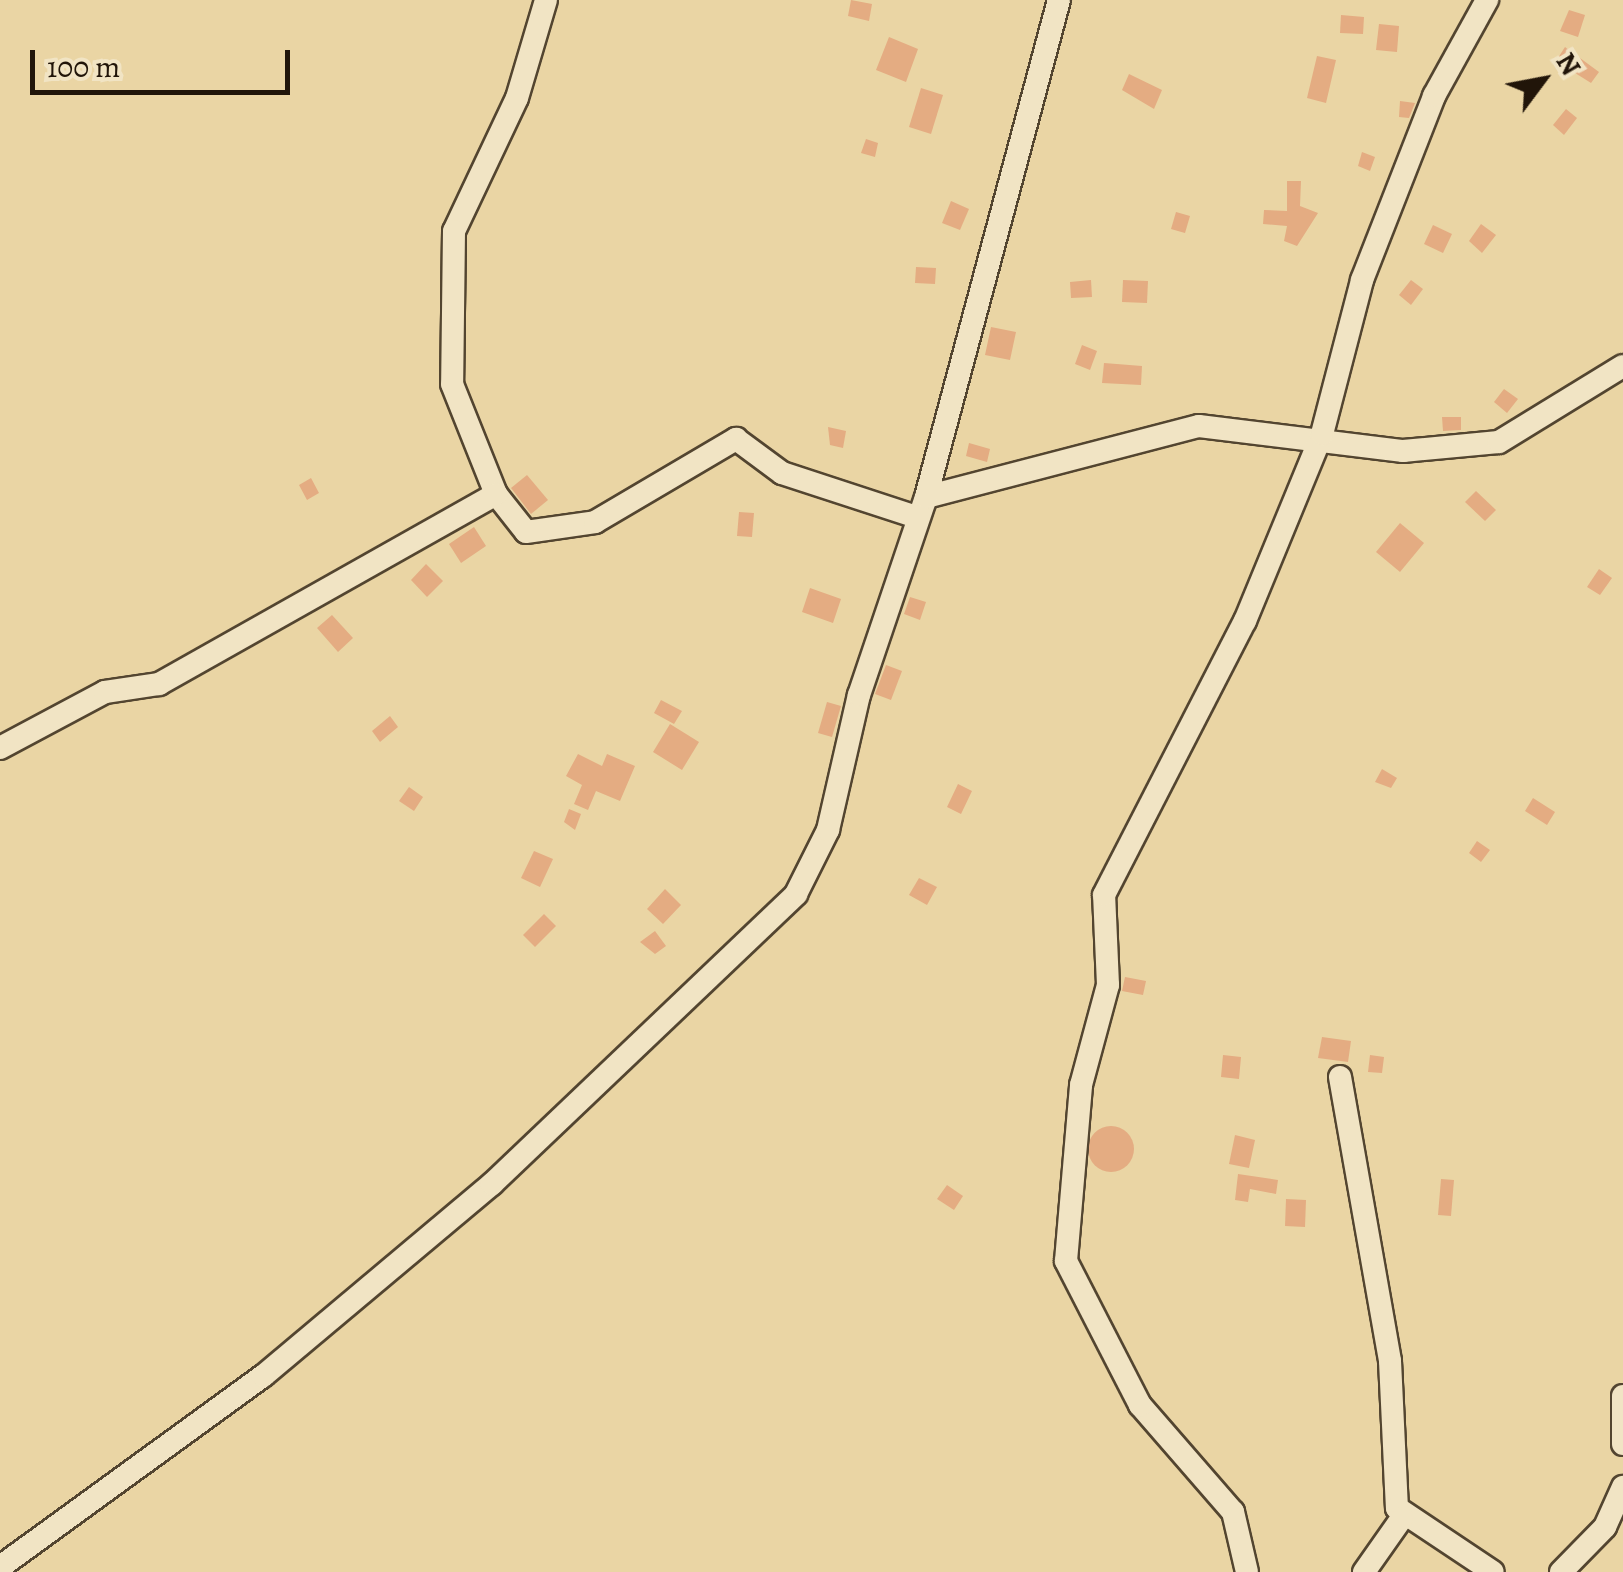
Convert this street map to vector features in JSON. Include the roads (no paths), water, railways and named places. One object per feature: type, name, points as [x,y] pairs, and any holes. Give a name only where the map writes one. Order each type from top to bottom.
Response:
[{"type":"street","points":[[546,0],[517,98],[454,230],[452,384],[496,494],[526,532],[595,522],[736,439],[782,473],[922,507],[1168,430],[1322,434],[1402,451],[1499,442],[1623,366]]},
{"type":"street","points":[[0,1567],[263,1376],[476,1196],[796,894],[828,830],[922,507],[1058,0]]},
{"type":"street","points":[[1247,1572],[1232,1512],[1140,1405],[1066,1261],[1063,1221],[1081,1084],[1108,985],[1106,880],[1245,621],[1322,434],[1362,280],[1434,96],[1488,0]]},
{"type":"street","points":[[0,748],[105,692],[159,684],[496,494]]},
{"type":"street","points":[[1340,1076],[1375,1254],[1402,1518],[1364,1572]]},
{"type":"street","points":[[1623,1396],[1623,1444]]},
{"type":"street","points":[[1562,1572],[1605,1528],[1623,1488]]},
{"type":"street","points":[[1402,1518],[1494,1572]]}]
